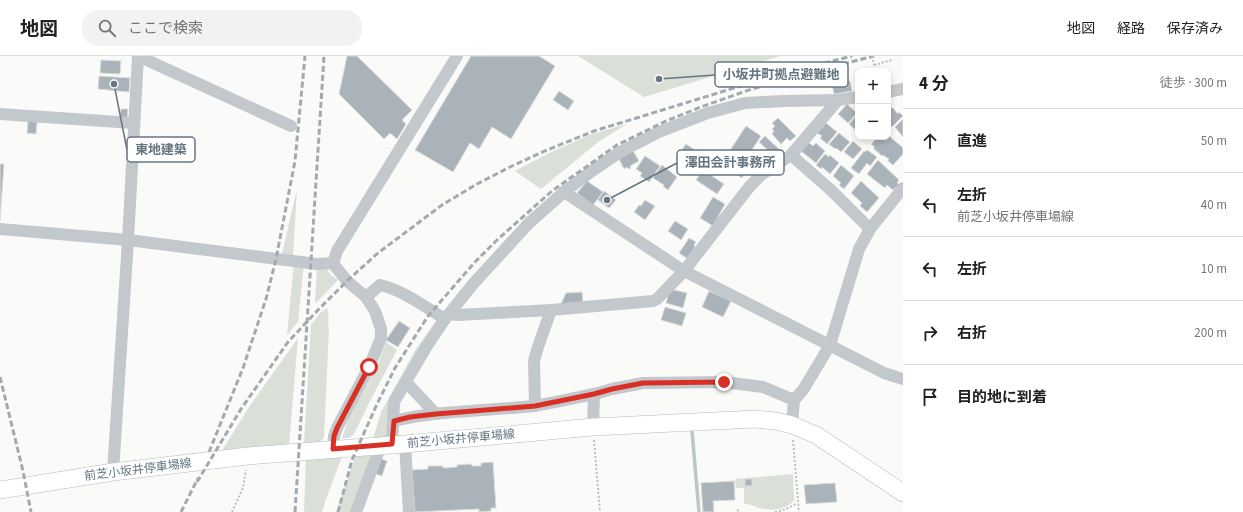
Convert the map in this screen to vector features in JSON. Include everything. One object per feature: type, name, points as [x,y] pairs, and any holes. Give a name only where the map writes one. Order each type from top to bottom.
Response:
[{"type":"main road","name":"前芝小坂井停車場線","points":[[0,490],[113,472],[248,456],[593,427],[755,419],[776,421],[792,425],[816,435],[903,493]]},
{"type":"street","points":[[113,472],[138,56],[291,126]]},
{"type":"street","points":[[333,449],[334,436],[337,428],[369,367],[381,338],[381,329],[375,310],[366,297],[346,281],[333,263],[336,251],[457,56]]},
{"type":"street","points":[[891,91],[903,89]]},
{"type":"street","points":[[409,512],[392,445],[394,402],[447,316],[500,253],[529,223],[564,192],[620,152],[659,132],[708,113],[745,103],[784,100],[838,100],[855,97]]},
{"type":"street","points":[[366,297],[380,285],[447,316],[551,310],[653,301],[657,299],[684,271],[761,174],[791,155],[838,100]]},
{"type":"street","points":[[0,114],[133,123]]},
{"type":"street","points":[[791,155],[832,191],[870,229]]},
{"type":"street","points":[[792,425],[794,400],[803,390],[830,345],[859,249],[870,229],[903,188]]},
{"type":"street","points":[[564,192],[684,271],[884,374],[903,379]]},
{"type":"street","points":[[0,229],[128,240],[318,264],[333,263]]},
{"type":"street","points":[[535,406],[534,361],[551,310]]},
{"type":"street","points":[[406,382],[436,414]]},
{"type":"street","points":[[394,421],[410,417],[436,414],[535,406],[643,383],[724,382],[763,387],[794,400]]},
{"type":"street","points":[[593,427],[594,394]]},
{"type":"street","points":[[356,512],[392,445]]},
{"type":"path","points":[[872,56],[874,65],[892,60]]},
{"type":"path","points":[[792,425],[799,512]]},
{"type":"path","points":[[593,427],[600,512]]},
{"type":"path","points":[[232,512],[243,488],[248,456]]},
{"type":"path","points":[[775,512],[796,504]]},
{"type":"path","points":[[737,510],[741,512]]},
{"type":"shaded area","points":[[578,56],[780,56],[644,97]]},
{"type":"shaded area","points":[[627,124],[598,142],[541,189],[515,171],[549,153],[592,134]]},
{"type":"shaded area","points":[[297,189],[293,255],[282,254]]},
{"type":"shaded area","points":[[294,262],[304,263],[298,322],[287,335]]},
{"type":"shaded area","points":[[317,266],[325,267],[331,275],[338,280],[315,304]]},
{"type":"shaded area","points":[[327,308],[329,329],[324,438],[319,442],[304,443],[311,325],[320,313]]},
{"type":"shaded area","points":[[438,318],[442,320],[402,384],[387,439],[373,439],[381,412],[416,349]]},
{"type":"shaded area","points":[[298,338],[289,445],[225,452],[223,449],[249,407]]},
{"type":"shaded area","points":[[386,342],[397,350],[354,434],[349,438],[342,438],[350,415],[378,364]]},
{"type":"shaded area","points":[[372,453],[352,512],[336,512],[356,455]]},
{"type":"shaded area","points":[[343,454],[322,512],[304,512],[306,456]]},
{"type":"shaded area","points":[[793,474],[794,500],[783,508],[764,509],[744,504],[744,488],[736,488],[735,479]]},
{"type":"building","points":[[347,56],[357,56],[412,110],[402,120],[406,124],[397,139],[390,133],[384,139],[339,94]]},
{"type":"building","points":[[471,56],[539,56],[555,66],[511,139],[492,127],[479,149],[470,143],[453,172],[415,150]]},
{"type":"building","points":[[101,60],[121,61],[120,74],[100,73]]},
{"type":"building","points":[[99,76],[130,78],[129,92],[98,89]]},
{"type":"building","points":[[850,81],[852,91],[834,94],[832,84]]},
{"type":"building","points":[[559,91],[574,101],[568,110],[553,100]]},
{"type":"building","points":[[847,104],[855,111],[855,115],[848,123],[838,114]]},
{"type":"building","points":[[892,107],[898,114],[899,112],[903,116],[892,127],[891,126]]},
{"type":"building","points":[[121,109],[128,109],[127,120],[120,120]]},
{"type":"building","points":[[855,117],[855,129],[849,124]]},
{"type":"building","points":[[778,118],[796,136],[790,141],[787,138],[781,144],[772,134],[774,131],[772,129],[775,126],[772,123]]},
{"type":"building","points":[[903,119],[903,137],[895,127]]},
{"type":"building","points":[[28,121],[37,122],[36,134],[27,133]]},
{"type":"building","points":[[826,123],[837,132],[827,144],[820,138],[822,136],[817,133]]},
{"type":"building","points":[[746,126],[761,136],[742,165],[727,155]]},
{"type":"building","points":[[839,133],[850,142],[841,152],[829,144]]},
{"type":"building","points":[[765,136],[780,150],[774,156],[759,142]]},
{"type":"building","points":[[891,138],[903,148],[903,154],[893,165],[888,161],[889,159],[883,155],[882,156],[873,148],[875,147],[871,144],[875,140],[891,140]]},
{"type":"building","points":[[853,141],[862,149],[853,159],[844,152]]},
{"type":"building","points":[[808,142],[813,146],[816,143],[825,151],[816,163],[801,151]]},
{"type":"building","points":[[686,144],[707,158],[701,167],[681,151]]},
{"type":"building","points":[[867,150],[877,157],[870,166],[867,163],[859,174],[851,168],[864,151],[865,152]]},
{"type":"building","points":[[633,151],[639,161],[630,166],[631,168],[628,169],[627,167],[624,169],[619,159]]},
{"type":"building","points":[[825,154],[829,157],[830,155],[839,163],[830,174],[822,167],[821,169],[816,165]]},
{"type":"building","points":[[645,156],[660,166],[649,182],[640,176],[642,173],[636,169]]},
{"type":"building","points":[[878,160],[899,180],[897,183],[899,184],[893,190],[887,185],[885,188],[867,174]]},
{"type":"building","points":[[734,163],[746,171],[742,178],[736,174],[734,176],[729,173]]},
{"type":"building","points":[[0,164],[4,164],[0,221]]},
{"type":"building","points":[[662,165],[677,177],[668,190],[663,186],[664,185],[653,178]]},
{"type":"building","points":[[841,165],[854,176],[844,189],[839,185],[841,183],[833,176]]},
{"type":"building","points":[[703,170],[724,184],[717,194],[696,180]]},
{"type":"building","points":[[587,181],[603,192],[593,205],[577,193]]},
{"type":"building","points":[[861,181],[879,198],[867,212],[860,206],[862,203],[851,193]]},
{"type":"building","points":[[604,191],[616,200],[609,208],[598,200]]},
{"type":"building","points":[[713,197],[725,204],[713,226],[700,218]]},
{"type":"building","points":[[645,200],[655,206],[645,220],[634,212]]},
{"type":"building","points":[[675,221],[688,229],[681,240],[668,231]]},
{"type":"building","points":[[689,238],[696,242],[694,245],[695,247],[688,259],[679,253]]},
{"type":"building","points":[[670,289],[687,293],[683,308],[666,303]]},
{"type":"building","points":[[709,291],[731,301],[723,317],[702,307]]},
{"type":"building","points":[[582,292],[583,302],[561,304],[566,293]]},
{"type":"building","points":[[665,307],[686,313],[682,326],[661,320]]},
{"type":"building","points":[[399,321],[410,328],[398,347],[386,340]]},
{"type":"building","points":[[378,458],[387,461],[382,476],[373,473]]},
{"type":"building","points":[[493,462],[496,508],[491,508],[491,511],[479,512],[479,509],[415,512],[412,470],[428,469],[428,466],[443,466],[443,468],[471,464],[472,466],[481,466],[481,463]]},
{"type":"building","points":[[745,479],[752,479],[752,486],[745,486]]},
{"type":"building","points":[[734,481],[735,500],[713,501],[714,512],[703,512],[701,483]]},
{"type":"building","points":[[835,483],[837,502],[806,504],[804,485]]},
{"type":"waterway","points":[[692,431],[699,512]]},
{"type":"railway","points":[[209,452],[243,368],[266,299],[276,259],[295,161],[305,56]]},
{"type":"railway","points":[[295,512],[324,56]]},
{"type":"railway","points":[[197,482],[241,409],[288,342],[347,281],[378,253],[442,205],[477,184],[512,166],[594,131],[770,77],[852,56]]},
{"type":"railway","points":[[843,64],[874,56]]},
{"type":"railway","points":[[338,512],[352,460],[395,368],[428,316],[475,262],[496,241],[552,191],[617,145],[666,121],[701,107],[752,89],[795,77]]},
{"type":"railway","points":[[0,377],[23,471],[31,512]]},
{"type":"railway","points":[[181,512],[198,478]]},
{"type":"place","name":"小坂井町拠点避難地","points":[[659,79]]},
{"type":"place","name":"東地建築","points":[[114,84]]},
{"type":"place","name":"澤田会計事務所","points":[[607,200]]},
{"type":"route","points":[[369,367],[337,428],[334,436],[333,449],[392,444],[394,421],[410,417],[535,406],[643,383],[724,382]]}]
